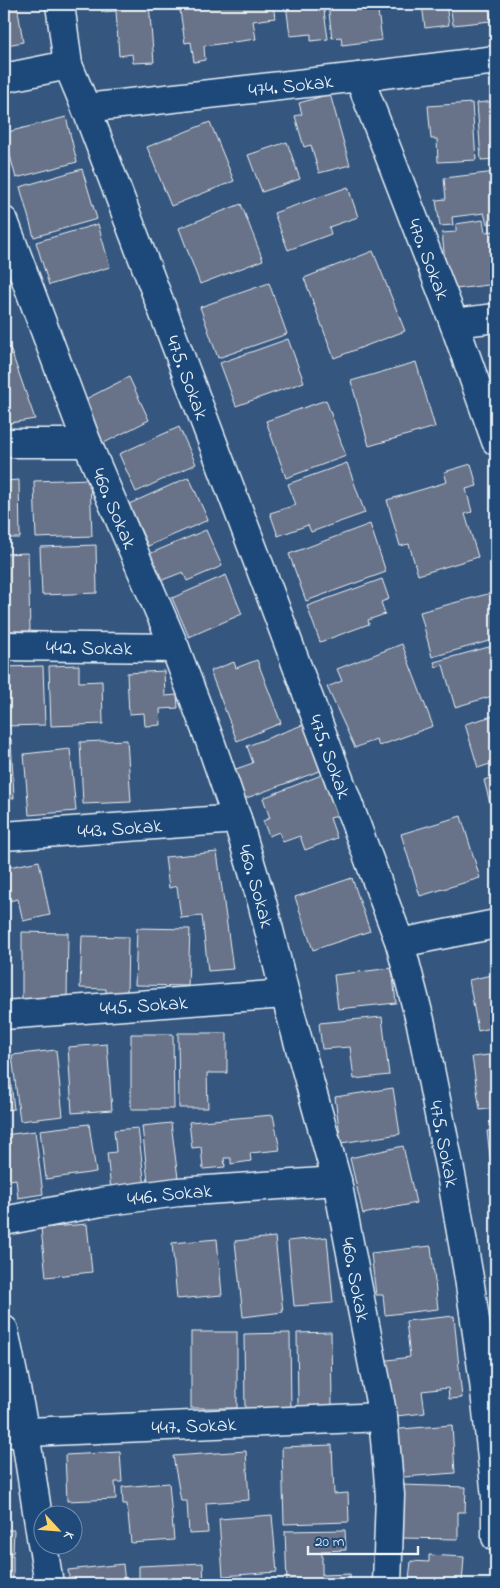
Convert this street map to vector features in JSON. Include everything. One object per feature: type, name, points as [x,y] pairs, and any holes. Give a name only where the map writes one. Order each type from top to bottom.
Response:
[{"type":"street","name":"475. Sokak","points":[[60,4],[68,65],[262,573],[400,943],[421,1024],[455,1200],[484,1382],[496,1498],[496,1537]]},
{"type":"street","name":"474. Sokak","points":[[86,108],[496,60]]},
{"type":"street","points":[[4,78],[68,65]]},
{"type":"street","name":"470. Sokak","points":[[359,77],[454,323],[496,441]]},
{"type":"street","name":"460. Sokak","points":[[4,222],[87,443],[175,648],[237,819],[262,902],[285,994],[337,1181],[383,1417],[390,1495],[386,1584]]},
{"type":"street","points":[[454,323],[496,318]]},
{"type":"street","points":[[4,443],[87,443]]},
{"type":"street","name":"442. Sokak","points":[[4,646],[175,648]]},
{"type":"street","name":"443. Sokak","points":[[4,836],[237,819]]},
{"type":"street","points":[[400,943],[496,924]]},
{"type":"street","name":"445. Sokak","points":[[4,1015],[285,994]]},
{"type":"street","name":"446. Sokak","points":[[4,1221],[101,1202],[168,1194],[337,1181]]},
{"type":"street","points":[[4,1330],[14,1433],[33,1506]]},
{"type":"street","name":"447. Sokak","points":[[14,1433],[383,1417]]},
{"type":"street","points":[[45,1556],[49,1584]]},
{"type":"building","points":[[4,4],[17,4],[23,42],[7,45],[6,38],[4,38]]},
{"type":"building","points":[[101,4],[149,4],[154,62],[133,63],[132,54],[119,56],[116,11],[102,12]]},
{"type":"building","points":[[179,4],[273,4],[275,18],[253,21],[256,39],[204,46],[205,60],[194,62],[191,42],[185,43]]},
{"type":"building","points":[[286,4],[323,4],[328,39],[311,41],[311,34],[290,36]]},
{"type":"building","points":[[328,4],[377,4],[382,40],[342,45],[341,37],[332,38]]},
{"type":"building","points":[[422,4],[446,4],[449,25],[425,28]]},
{"type":"building","points":[[450,4],[489,4],[491,21],[453,25]]},
{"type":"building","points":[[330,94],[350,165],[319,173],[311,145],[304,147],[295,116],[302,114],[299,103]]},
{"type":"building","points":[[496,101],[496,159],[481,160],[477,103]]},
{"type":"building","points":[[472,103],[476,160],[438,162],[437,139],[431,139],[428,106]]},
{"type":"building","points":[[66,117],[77,162],[16,178],[4,133]]},
{"type":"building","points":[[210,122],[234,181],[171,206],[147,147]]},
{"type":"building","points":[[287,142],[300,179],[262,192],[248,155]]},
{"type":"building","points":[[82,169],[97,219],[34,237],[20,187]]},
{"type":"building","points":[[496,172],[496,223],[487,224],[484,213],[452,217],[453,225],[440,226],[436,200],[446,199],[444,178]]},
{"type":"building","points":[[348,187],[358,217],[329,227],[331,234],[288,250],[274,213]]},
{"type":"building","points":[[241,204],[263,260],[200,284],[179,228]]},
{"type":"building","points":[[483,220],[485,232],[496,231],[496,284],[448,290],[442,233],[456,232],[456,224]]},
{"type":"building","points":[[98,224],[110,267],[49,285],[36,242]]},
{"type":"building","points":[[373,251],[405,331],[334,358],[304,278]]},
{"type":"building","points":[[269,283],[287,334],[218,358],[200,307]]},
{"type":"building","points":[[288,339],[304,382],[236,406],[220,363]]},
{"type":"building","points":[[4,348],[10,348],[35,419],[4,424]]},
{"type":"building","points":[[416,362],[435,427],[369,446],[351,381]]},
{"type":"building","points":[[129,377],[149,420],[98,446],[78,403]]},
{"type":"building","points":[[326,400],[346,456],[286,478],[266,421]]},
{"type":"building","points":[[179,427],[196,464],[136,492],[119,454]]},
{"type":"building","points":[[347,463],[365,513],[311,532],[308,525],[278,536],[270,513],[296,505],[288,484]]},
{"type":"building","points":[[471,464],[477,486],[466,489],[472,512],[465,514],[478,557],[418,575],[409,544],[400,546],[387,500],[447,482],[444,472]]},
{"type":"building","points":[[189,477],[208,520],[148,546],[129,504]]},
{"type":"building","points":[[90,479],[92,536],[36,538],[34,481]]},
{"type":"building","points":[[19,480],[20,538],[4,538],[4,481]]},
{"type":"building","points":[[370,524],[386,572],[306,601],[289,554]]},
{"type":"building","points":[[206,530],[222,566],[187,581],[183,572],[160,581],[149,554]]},
{"type":"building","points":[[96,545],[97,593],[42,595],[40,547]]},
{"type":"building","points":[[28,553],[30,631],[5,631],[4,554]]},
{"type":"building","points":[[226,575],[242,614],[189,637],[172,598]]},
{"type":"building","points":[[382,579],[389,599],[381,602],[385,614],[368,620],[369,624],[320,642],[307,606]]},
{"type":"building","points":[[495,592],[496,639],[432,657],[420,612]]},
{"type":"building","points":[[402,644],[433,726],[379,746],[376,739],[355,748],[327,687],[342,681],[337,669]]},
{"type":"building","points":[[496,645],[496,695],[455,707],[443,665],[436,667],[434,662]]},
{"type":"building","points":[[257,660],[281,723],[237,741],[210,671],[234,662],[236,668]]},
{"type":"building","points":[[79,665],[79,682],[102,681],[103,724],[51,726],[49,666]]},
{"type":"building","points":[[43,666],[45,725],[4,726],[4,667]]},
{"type":"building","points":[[164,671],[165,696],[177,695],[178,708],[160,709],[161,725],[145,726],[144,713],[129,714],[127,673]]},
{"type":"building","points":[[496,715],[496,762],[478,768],[465,724]]},
{"type":"building","points":[[305,724],[322,770],[244,799],[233,770],[253,763],[247,746]]},
{"type":"building","points":[[11,739],[14,798],[4,798],[4,740]]},
{"type":"building","points":[[127,740],[131,802],[83,804],[80,742]]},
{"type":"building","points":[[70,749],[76,811],[29,815],[24,754]]},
{"type":"building","points":[[324,774],[340,815],[330,818],[337,838],[305,850],[300,836],[283,842],[279,832],[269,836],[263,821],[270,818],[263,798]]},
{"type":"building","points":[[496,776],[496,827],[484,780]]},
{"type":"building","points":[[461,816],[480,878],[420,896],[401,834]]},
{"type":"building","points":[[217,852],[233,969],[208,971],[202,916],[181,918],[177,886],[169,888],[165,857]]},
{"type":"building","points":[[39,861],[50,915],[23,921],[18,899],[4,902],[4,868]]},
{"type":"building","points":[[352,878],[370,931],[313,950],[295,897]]},
{"type":"building","points":[[137,928],[190,929],[188,986],[135,985]]},
{"type":"building","points":[[22,932],[68,933],[67,999],[22,999]]},
{"type":"building","points":[[82,936],[128,937],[127,995],[106,994],[106,989],[80,988]]},
{"type":"building","points":[[392,968],[396,1003],[338,1009],[334,975]]},
{"type":"building","points":[[496,974],[496,1027],[478,1031],[469,980]]},
{"type":"building","points":[[382,1017],[389,1075],[354,1079],[350,1047],[322,1049],[319,1023]]},
{"type":"building","points":[[178,1033],[227,1033],[227,1073],[207,1073],[208,1108],[179,1108]]},
{"type":"building","points":[[131,1034],[173,1034],[174,1109],[131,1109]]},
{"type":"building","points":[[107,1044],[112,1110],[72,1113],[68,1047]]},
{"type":"building","points":[[4,1048],[7,1048],[14,1109],[4,1110]]},
{"type":"building","points":[[56,1050],[63,1116],[20,1121],[12,1055]]},
{"type":"building","points":[[496,1054],[496,1108],[480,1110],[472,1057]]},
{"type":"building","points":[[393,1088],[400,1134],[341,1143],[335,1097]]},
{"type":"building","points":[[273,1115],[280,1150],[250,1153],[251,1161],[231,1164],[231,1158],[224,1158],[225,1167],[203,1169],[201,1147],[192,1148],[189,1122]]},
{"type":"building","points":[[171,1123],[178,1178],[148,1182],[142,1126]]},
{"type":"building","points":[[89,1124],[96,1172],[46,1179],[40,1130]]},
{"type":"building","points":[[138,1128],[145,1187],[111,1190],[107,1153],[116,1152],[114,1130]]},
{"type":"building","points":[[496,1130],[496,1163],[491,1164],[487,1131]]},
{"type":"building","points":[[35,1131],[43,1194],[18,1198],[16,1179],[4,1181],[4,1135]]},
{"type":"building","points":[[403,1146],[416,1203],[363,1214],[350,1158]]},
{"type":"building","points":[[491,1167],[496,1167],[496,1200],[495,1200]]},
{"type":"building","points":[[87,1224],[92,1272],[46,1277],[41,1228]]},
{"type":"building","points":[[275,1237],[283,1312],[243,1317],[235,1241]]},
{"type":"building","points":[[327,1237],[333,1303],[294,1306],[288,1241]]},
{"type":"building","points":[[217,1239],[222,1295],[177,1299],[172,1243]]},
{"type":"building","points":[[431,1246],[438,1309],[385,1315],[383,1295],[376,1295],[371,1253]]},
{"type":"building","points":[[454,1316],[462,1398],[449,1399],[448,1388],[422,1391],[425,1413],[396,1416],[394,1397],[385,1398],[381,1361],[410,1357],[406,1321]]},
{"type":"building","points":[[191,1332],[237,1332],[237,1408],[191,1408]]},
{"type":"building","points":[[331,1332],[332,1406],[298,1407],[297,1333]]},
{"type":"building","points":[[290,1333],[291,1411],[245,1412],[244,1334]]},
{"type":"building","points":[[452,1425],[455,1473],[391,1478],[388,1430]]},
{"type":"building","points":[[332,1445],[334,1494],[348,1493],[349,1522],[284,1524],[282,1447]]},
{"type":"building","points":[[246,1451],[249,1500],[206,1503],[208,1533],[189,1534],[187,1501],[181,1501],[173,1456]]},
{"type":"building","points":[[120,1452],[122,1482],[115,1482],[116,1499],[67,1501],[65,1455]]},
{"type":"building","points":[[169,1483],[174,1540],[131,1543],[127,1504],[123,1504],[122,1487]]},
{"type":"building","points":[[402,1485],[466,1487],[465,1512],[458,1512],[458,1539],[400,1538]]},
{"type":"building","points":[[272,1515],[277,1572],[223,1576],[219,1519]]},
{"type":"building","points":[[4,1530],[14,1530],[13,1553],[4,1552]]},
{"type":"building","points":[[345,1530],[346,1550],[322,1551],[322,1575],[350,1574],[351,1584],[287,1584],[285,1531]]},
{"type":"building","points":[[4,1555],[13,1555],[13,1581],[4,1581]]},
{"type":"building","points":[[429,1555],[464,1557],[462,1584],[430,1584],[430,1580],[409,1579],[411,1561],[429,1562]]},
{"type":"building","points":[[203,1563],[204,1584],[139,1584],[139,1566]]},
{"type":"building","points":[[123,1564],[125,1584],[70,1584],[68,1570]]}]
